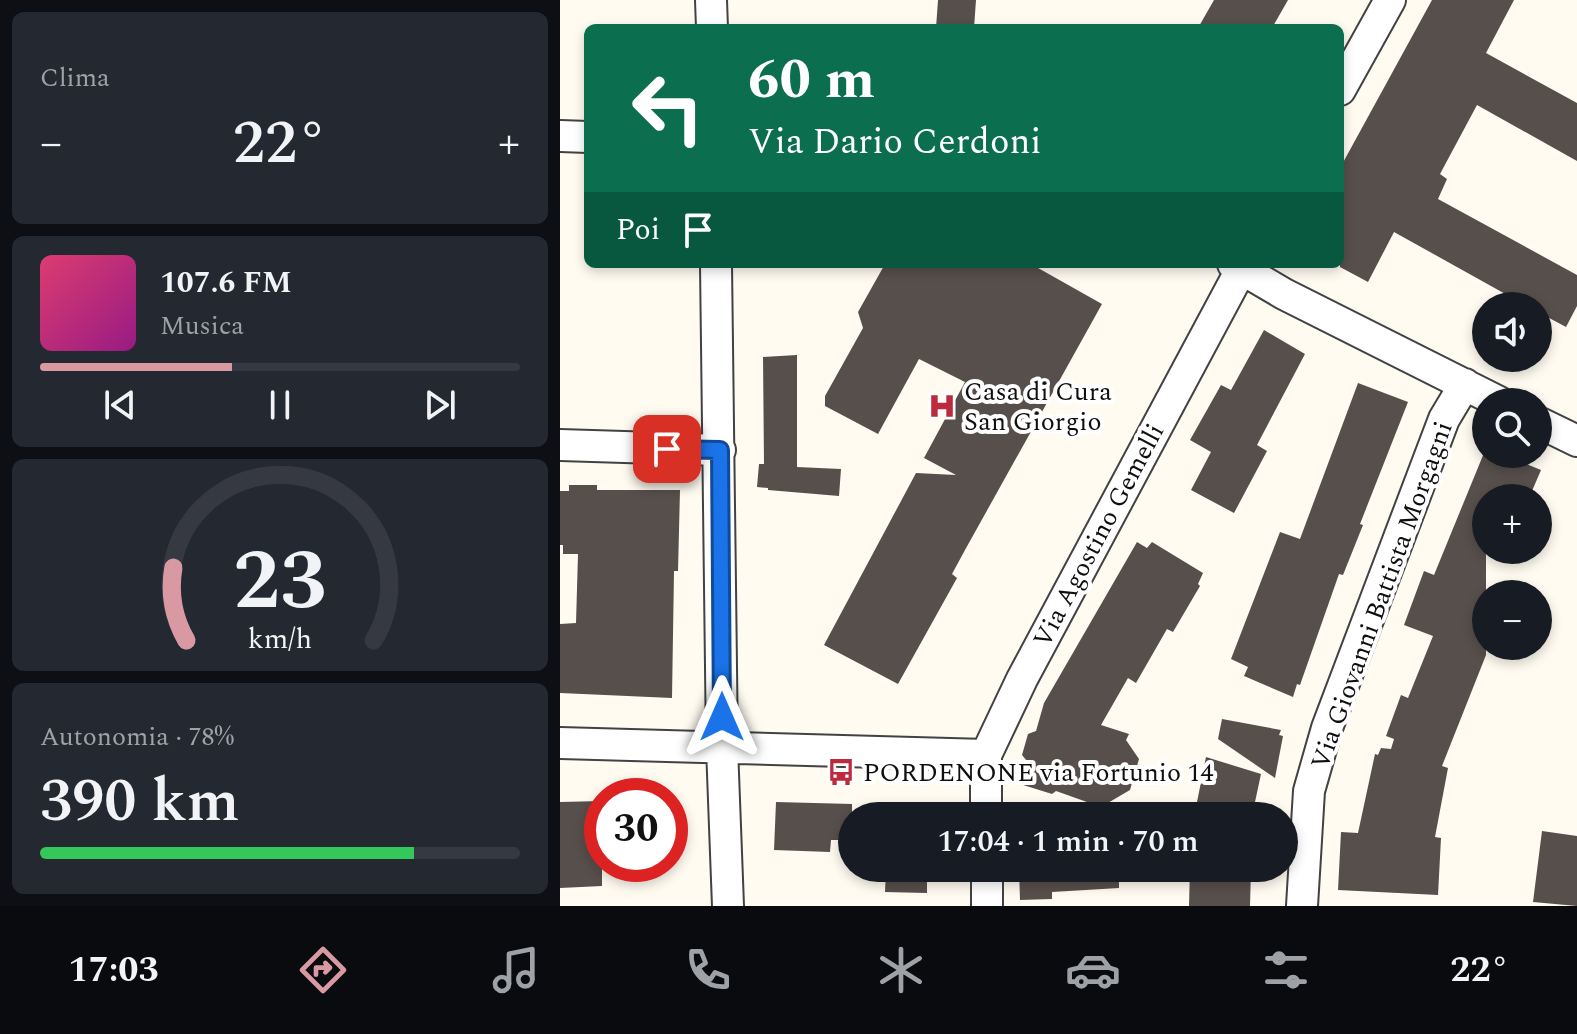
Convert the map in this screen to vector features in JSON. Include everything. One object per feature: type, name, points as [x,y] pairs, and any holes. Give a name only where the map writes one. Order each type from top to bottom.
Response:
[{"type":"street","points":[[711,0],[712,24]]},
{"type":"street","points":[[1344,83],[1390,0]]},
{"type":"street","points":[[560,136],[584,137]]},
{"type":"street","points":[[716,268],[722,747],[728,906]]},
{"type":"street","name":"Via Agostino Gemelli","points":[[986,802],[986,755],[1029,665],[1239,268]]},
{"type":"street","points":[[1243,268],[1284,294],[1473,388]]},
{"type":"street","name":"Via Giovanni Battista Morgagni","points":[[1302,906],[1309,791],[1327,728],[1444,419],[1465,384]]},
{"type":"street","points":[[1552,429],[1577,441]]},
{"type":"street","points":[[560,445],[720,450]]},
{"type":"street","points":[[560,743],[986,755]]},
{"type":"street","points":[[987,882],[987,906]]},
{"type":"building","points":[[938,0],[976,0],[974,24],[936,24]]},
{"type":"building","points":[[1214,0],[1288,0],[1274,24],[1200,24]]},
{"type":"building","points":[[1432,0],[1514,0],[1486,53],[1577,103],[1577,161],[1477,105],[1440,174],[1447,179],[1438,199],[1577,275],[1577,306],[1566,327],[1552,320],[1552,292],[1502,292],[1394,232],[1368,282],[1344,268],[1344,161]]},
{"type":"building","points":[[883,268],[1038,268],[1102,304],[952,574],[957,578],[898,684],[824,645],[916,473],[956,475],[924,458],[965,382],[919,359],[878,434],[825,406],[825,396],[863,328],[858,312]]},
{"type":"building","points":[[1264,330],[1305,354],[1257,445],[1267,451],[1234,513],[1191,490],[1211,452],[1190,440],[1221,385],[1231,390]]},
{"type":"building","points":[[797,355],[797,467],[841,469],[839,496],[757,487],[759,464],[764,464],[763,357]]},
{"type":"building","points":[[1358,383],[1408,402],[1360,524],[1363,525],[1343,575],[1339,574],[1293,697],[1244,676],[1248,667],[1231,659],[1280,532],[1300,539]]},
{"type":"building","points":[[1478,468],[1541,470],[1535,484],[1472,484],[1472,564],[1486,564],[1486,580],[1472,580],[1472,660],[1484,660],[1442,766],[1448,768],[1435,837],[1441,838],[1438,895],[1338,890],[1341,832],[1358,833],[1375,754],[1378,755],[1381,748],[1391,749],[1394,739],[1386,736],[1401,695],[1408,698],[1433,636],[1404,625],[1424,571],[1434,575]]},
{"type":"building","points":[[569,485],[597,485],[597,490],[680,490],[678,571],[674,571],[672,698],[560,693],[560,624],[576,623],[578,554],[563,554],[563,545],[560,545],[560,491],[569,491]]},
{"type":"building","points":[[1137,542],[1147,548],[1152,542],[1203,573],[1200,586],[1173,632],[1167,629],[1136,683],[1128,678],[1101,725],[1129,734],[1126,740],[1139,759],[1130,790],[1110,802],[1087,802],[1056,791],[1052,794],[1020,784],[1027,761],[1022,755],[1028,734],[1036,731],[1044,703]]},
{"type":"building","points":[[1222,719],[1281,730],[1279,735],[1283,736],[1275,778],[1218,739]]},
{"type":"building","points":[[1206,757],[1261,774],[1255,802],[1197,802]]},
{"type":"building","points":[[584,801],[584,882],[602,882],[602,886],[560,888],[560,802]]},
{"type":"building","points":[[776,802],[838,804],[838,840],[831,840],[830,852],[774,850]]},
{"type":"building","points":[[1542,831],[1577,836],[1577,906],[1533,902]]},
{"type":"building","points":[[885,882],[927,882],[927,893],[885,892]]},
{"type":"building","points":[[1019,882],[1119,882],[1119,888],[1052,892],[1052,899],[1020,900]]},
{"type":"building","points":[[1190,882],[1251,882],[1250,906],[1189,906]]},
{"type":"place","name":"Casa di Cura San Giorgio","points":[[942,406]]},
{"type":"place","name":"PORDENONE via Fortunio 14","points":[[841,772]]},
{"type":"route","points":[[667,449],[720,450],[722,717]]}]
